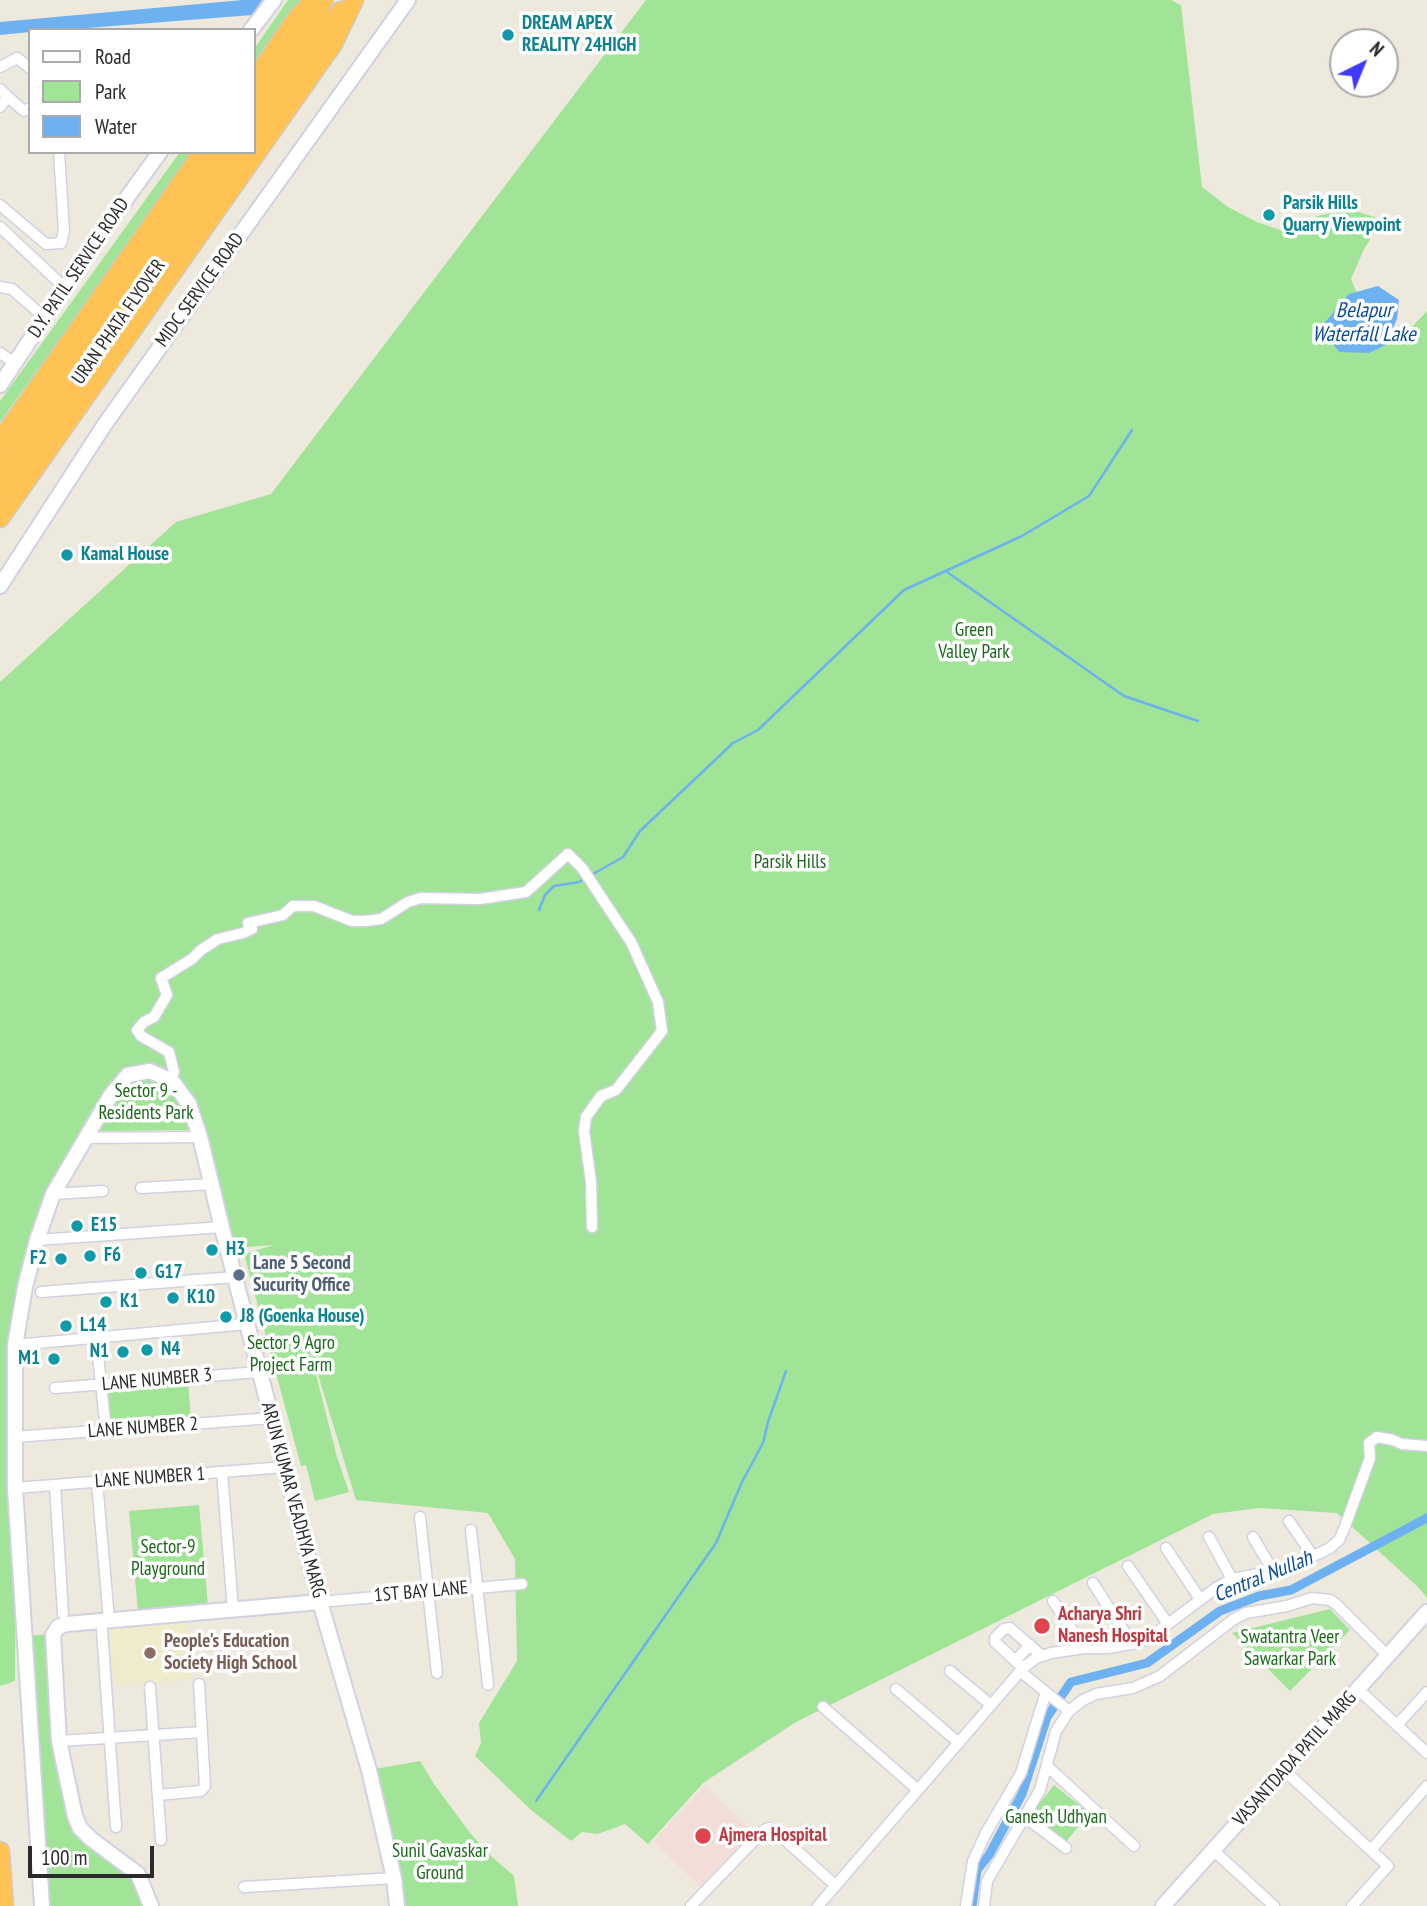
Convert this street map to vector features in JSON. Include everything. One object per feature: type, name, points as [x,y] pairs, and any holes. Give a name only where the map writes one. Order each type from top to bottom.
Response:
[{"type":"highway","points":[[256,77],[296,19],[314,0]]},
{"type":"highway","points":[[256,103],[309,27],[324,0]]},
{"type":"highway","points":[[256,127],[320,36],[352,0]]},
{"type":"highway","points":[[256,153],[332,44],[352,0]]},
{"type":"highway","points":[[0,441],[202,154]]},
{"type":"highway","points":[[0,518],[255,154]]},
{"type":"highway","name":"URAN PHATA FLYOVER","points":[[0,467],[231,155]]},
{"type":"highway","name":"URAN PHATA FLYOVER","points":[[0,492],[231,155]]},
{"type":"highway","points":[[0,1851],[4,1906]]},
{"type":"street","points":[[253,28],[274,0]]},
{"type":"street","name":"MIDC SERVICE ROAD","points":[[0,586],[105,424],[408,0]]},
{"type":"street","points":[[1,65],[17,58],[28,66]]},
{"type":"street","points":[[0,107],[4,93],[24,111],[28,109]]},
{"type":"street","points":[[0,205],[46,244],[61,243],[64,231],[59,154]]},
{"type":"street","name":"D.Y. PATIL SERVICE ROAD","points":[[0,385],[159,154]]},
{"type":"street","points":[[0,227],[65,288]]},
{"type":"street","points":[[0,287],[12,289],[45,318]]},
{"type":"street","points":[[0,353],[15,363]]},
{"type":"street","points":[[42,1906],[15,1488],[15,1345],[23,1292],[37,1240],[53,1194],[85,1138],[111,1095],[128,1075],[150,1071],[170,1079],[174,1072],[169,1052],[141,1036],[137,1030],[144,1022],[154,1017],[167,995],[161,978],[218,939],[252,929],[248,923],[283,915],[293,906],[314,906],[352,921],[365,921],[381,919],[408,902],[421,898],[480,898],[526,892],[568,854],[592,881],[631,942],[658,1002],[662,1031],[616,1090],[601,1096],[586,1116],[584,1131],[591,1182],[592,1227]]},
{"type":"street","name":"ARUN KUMAR VEADHYA MARG","points":[[170,1079],[189,1104],[200,1137],[320,1602],[369,1770],[394,1878],[397,1906]]},
{"type":"street","points":[[85,1138],[200,1137]]},
{"type":"street","points":[[141,1188],[211,1184]]},
{"type":"street","points":[[53,1194],[103,1191]]},
{"type":"street","points":[[37,1240],[222,1227]]},
{"type":"street","points":[[41,1292],[234,1277]]},
{"type":"street","points":[[15,1345],[247,1324]]},
{"type":"street","points":[[96,1338],[106,1431]]},
{"type":"street","name":"LANE NUMBER 3","points":[[55,1388],[260,1372]]},
{"type":"street","name":"LANE NUMBER 2","points":[[14,1437],[272,1418]]},
{"type":"street","points":[[1020,1667],[1042,1656],[1141,1642],[1233,1580],[1289,1568],[1330,1548],[1339,1540],[1344,1530],[1370,1458],[1369,1443],[1377,1437],[1402,1444],[1427,1446]]},
{"type":"street","name":"LANE NUMBER 1","points":[[15,1488],[285,1467]]},
{"type":"street","points":[[222,1472],[233,1609]]},
{"type":"street","points":[[97,1482],[116,1827]]},
{"type":"street","points":[[55,1485],[63,1614]]},
{"type":"street","points":[[420,1517],[437,1673]]},
{"type":"street","points":[[1289,1521],[1313,1556]]},
{"type":"street","points":[[471,1530],[488,1685]]},
{"type":"street","points":[[1209,1537],[1233,1580]]},
{"type":"street","points":[[1253,1537],[1273,1571]]},
{"type":"street","points":[[1166,1548],[1200,1600]]},
{"type":"street","points":[[1128,1566],[1168,1624]]},
{"type":"street","points":[[1093,1583],[1132,1644]]},
{"type":"street","name":"1ST BAY LANE","points":[[320,1602],[522,1584]]},
{"type":"street","points":[[984,1906],[987,1881],[1040,1790],[1056,1731],[1066,1709],[1096,1694],[1133,1688],[1160,1676],[1234,1619],[1246,1613],[1287,1606],[1312,1598],[1330,1600],[1336,1604],[1388,1656]]},
{"type":"street","points":[[1053,1601],[1084,1648]]},
{"type":"street","points":[[151,1906],[138,1874],[103,1849],[80,1828],[71,1806],[59,1741],[53,1635],[58,1627],[67,1624],[106,1625],[233,1609],[320,1602]]},
{"type":"street","name":"VASANTDADA PATIL MARG","points":[[1163,1906],[1427,1612]]},
{"type":"street","points":[[1042,1656],[1010,1628],[1004,1629],[995,1638],[995,1643],[1066,1709]]},
{"type":"street","points":[[818,1906],[992,1705],[1020,1667],[1030,1645]]},
{"type":"street","points":[[950,1671],[992,1705]]},
{"type":"street","points":[[158,1795],[204,1789],[199,1684]]},
{"type":"street","points":[[150,1687],[161,1840]]},
{"type":"street","points":[[896,1689],[959,1743]]},
{"type":"street","points":[[1358,1689],[1427,1752]]},
{"type":"street","points":[[966,1906],[973,1861],[1021,1773],[1046,1692]]},
{"type":"street","points":[[1397,1725],[1427,1692]]},
{"type":"street","points":[[823,1707],[918,1790]]},
{"type":"street","points":[[59,1741],[202,1732]]},
{"type":"street","points":[[1047,1766],[1134,1846]]},
{"type":"street","points":[[1285,1771],[1388,1866],[1352,1906]]},
{"type":"street","points":[[1371,1850],[1427,1786]]},
{"type":"street","points":[[1025,1817],[1066,1848]]},
{"type":"street","points":[[691,1906],[764,1830],[769,1828],[835,1885]]},
{"type":"street","points":[[1213,1850],[1273,1906]]},
{"type":"street","points":[[244,1888],[394,1878]]},
{"type":"shaded area","name":"People's Education Society High School","points":[[186,1620],[191,1679],[114,1685],[109,1627]]},
{"type":"shaded area","name":"Ajmera Hospital","points":[[705,1786],[753,1832],[700,1887],[653,1841]]},
{"type":"green space","points":[[288,0],[301,0],[256,64],[256,46]]},
{"type":"green space","name":"Parsik Hills","points":[[646,0],[1171,0],[1181,5],[1202,187],[1228,207],[1257,222],[1289,233],[1317,216],[1350,209],[1383,220],[1364,249],[1351,279],[1363,308],[1358,320],[1376,341],[1407,332],[1427,311],[1427,1598],[1337,1513],[1259,1508],[1213,1514],[796,1722],[703,1783],[648,1844],[625,1824],[598,1834],[582,1832],[571,1841],[531,1810],[475,1756],[481,1743],[479,1723],[517,1661],[515,1559],[488,1513],[356,1500],[306,1335],[337,1457],[349,1492],[315,1501],[306,1465],[301,1466],[244,1254],[274,1245],[233,1248],[205,1135],[193,1101],[175,1077],[153,1067],[141,1077],[151,1076],[168,1084],[181,1101],[190,1130],[97,1131],[110,1106],[79,1139],[50,1191],[17,1290],[15,1681],[0,1686],[0,682],[176,522],[271,494]]},
{"type":"green space","points":[[179,154],[192,154],[0,422],[0,401]]},
{"type":"green space","points":[[188,1382],[191,1419],[109,1425],[106,1388]]},
{"type":"green space","name":"Sector-9 Playground","points":[[199,1505],[208,1606],[138,1612],[129,1511]]},
{"type":"green space","name":"Swatantra Veer Sawarkar Park","points":[[1330,1609],[1350,1630],[1290,1691],[1232,1633]]},
{"type":"green space","points":[[49,1634],[58,1781],[73,1828],[137,1881],[142,1906],[48,1906],[30,1636]]},
{"type":"green space","name":"Sunil Gavaskar Ground","points":[[420,1761],[470,1833],[514,1876],[518,1906],[405,1906],[375,1769]]},
{"type":"green space","name":"Ganesh Udhyan","points":[[1054,1785],[1089,1813],[1059,1851],[1024,1823]]},
{"type":"water","points":[[262,0],[252,15],[87,28],[28,28],[28,32],[0,35],[0,22]]},
{"type":"water","name":"Belapur Waterfall Lake","points":[[1378,286],[1399,300],[1397,319],[1386,345],[1369,353],[1339,352],[1321,327],[1349,294]]},
{"type":"waterway","points":[[539,910],[545,895],[554,886],[579,882],[623,857],[640,831],[733,743],[758,730],[904,590],[1022,536],[1089,496],[1132,430]]},
{"type":"waterway","points":[[947,572],[1124,696],[1198,721]]},
{"type":"waterway","points":[[536,1801],[716,1543],[742,1482],[763,1443],[786,1371]]},
{"type":"waterway","name":"Central Nullah","points":[[972,1906],[977,1870],[989,1855],[1022,1794],[1047,1717],[1071,1682],[1147,1663],[1220,1611],[1259,1596],[1291,1590],[1427,1518]]},
{"type":"place","name":"DREAM APEX REALITY 24HIGH","points":[[508,35]]},
{"type":"place","name":"Parsik Hills Quarry Viewpoint","points":[[1269,215]]},
{"type":"place","name":"Kamal House","points":[[67,555]]},
{"type":"place","name":"E15","points":[[77,1226]]},
{"type":"place","name":"H3","points":[[212,1250]]},
{"type":"place","name":"F6","points":[[90,1256]]},
{"type":"place","name":"F2","points":[[61,1259]]},
{"type":"place","name":"G17","points":[[141,1273]]},
{"type":"place","name":"Lane 5 Second Sucurity Office","points":[[239,1275]]},
{"type":"place","name":"K10","points":[[173,1298]]},
{"type":"place","name":"K1","points":[[106,1302]]},
{"type":"place","name":"J8 (Goenka House)","points":[[226,1317]]},
{"type":"place","name":"L14","points":[[66,1326]]},
{"type":"place","name":"N4","points":[[147,1350]]},
{"type":"place","name":"N1","points":[[123,1352]]},
{"type":"place","name":"M1","points":[[54,1359]]},
{"type":"place","name":"Acharya Shri Nanesh Hospital","points":[[1042,1626]]},
{"type":"place","name":"People's Education Society High School","points":[[150,1653]]},
{"type":"place","name":"Ajmera Hospital","points":[[703,1836]]},
{"type":"park label","name":"Green Valley Park","points":[[974,642]]},
{"type":"park label","name":"Sector 9 - Residents Park","points":[[146,1103]]},
{"type":"park label","name":"Sector 9 Agro Project Farm","points":[[291,1355]]}]
